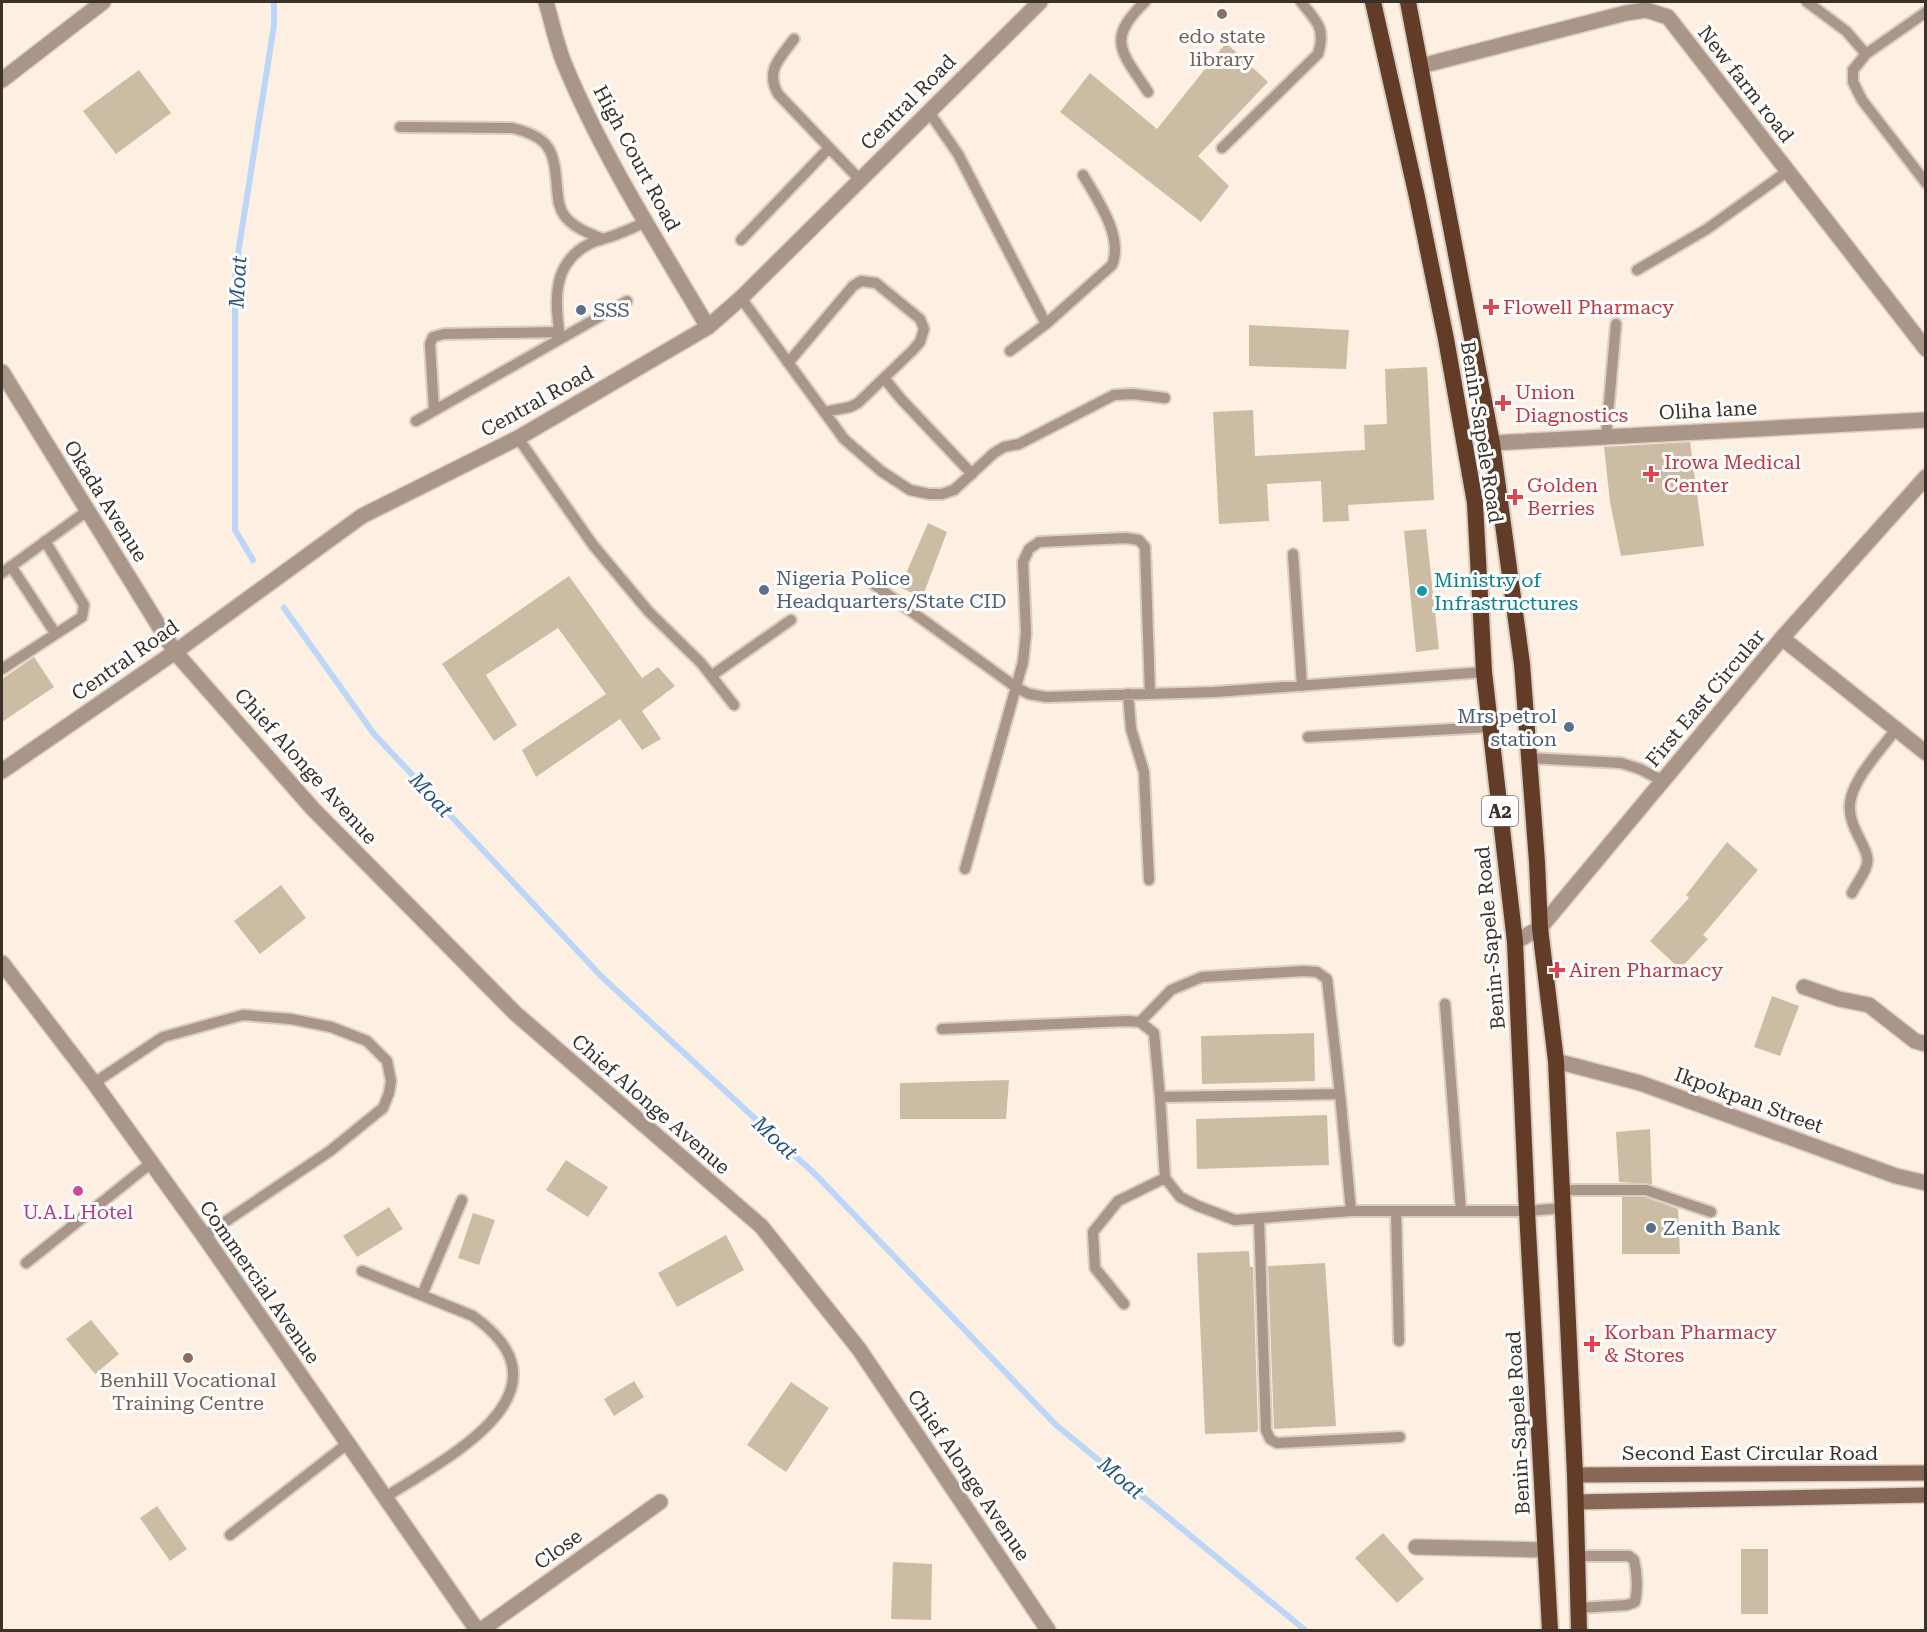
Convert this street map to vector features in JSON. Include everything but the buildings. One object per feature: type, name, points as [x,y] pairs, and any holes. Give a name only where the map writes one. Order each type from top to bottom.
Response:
[{"type":"highway","name":"Benin-Sapele Road","points":[[1373,2],[1446,339],[1474,503],[1484,672],[1515,942],[1550,1630]]},
{"type":"highway","name":"Benin-Sapele Road","points":[[1408,2],[1492,443],[1522,664],[1540,928],[1556,1061],[1575,1475],[1579,1630]]},
{"type":"main road","name":"Second East Circular Road","points":[[1575,1475],[1926,1473]]},
{"type":"main road","points":[[1576,1502],[1926,1495]]},
{"type":"street","points":[[2,80],[103,2]]},
{"type":"street","name":"High Court Road","points":[[546,2],[563,61],[593,125],[645,222],[708,327]]},
{"type":"street","name":"Central Road","points":[[2,771],[175,652],[362,516],[518,438],[708,327],[741,298],[1040,2]]},
{"type":"street","name":"New farm road","points":[[1422,66],[1626,13],[1646,10],[1668,17],[1926,349]]},
{"type":"street","name":"Okada Avenue","points":[[2,372],[175,652]]},
{"type":"street","name":"Oliha lane","points":[[1492,443],[1926,420]]},
{"type":"street","name":"First East Circular","points":[[1515,942],[1540,928],[1782,638],[1926,477]]},
{"type":"street","points":[[1782,638],[1926,753]]},
{"type":"street","name":"Chief Alonge Avenue","points":[[175,652],[313,809],[515,1013],[761,1226],[859,1349],[1047,1630]]},
{"type":"street","name":"Commercial Avenue","points":[[2,963],[94,1083],[204,1236],[384,1498],[479,1630]]},
{"type":"street","points":[[1804,987],[1839,999],[1869,1005],[1915,1041],[1926,1044]]},
{"type":"street","name":"Ikpokpan Street","points":[[1556,1061],[1640,1083],[1896,1176],[1926,1183]]},
{"type":"street","name":"Close","points":[[479,1630],[660,1502]]},
{"type":"street","points":[[1416,1547],[1546,1550]]},
{"type":"lane","points":[[1145,2],[1123,26],[1121,40],[1124,54],[1148,92]]},
{"type":"lane","points":[[1222,148],[1318,54],[1322,29],[1301,2]]},
{"type":"lane","points":[[1808,2],[1846,31],[1866,54]]},
{"type":"lane","points":[[1926,12],[1866,54],[1853,70],[1853,82],[1862,100],[1926,183]]},
{"type":"lane","points":[[794,39],[777,62],[772,75],[773,85],[778,94],[860,180]]},
{"type":"lane","points":[[929,112],[958,154],[1046,324]]},
{"type":"lane","points":[[400,127],[512,128],[527,131],[541,139],[554,155],[559,204],[564,214],[583,230],[603,238]]},
{"type":"lane","points":[[741,240],[829,148]]},
{"type":"lane","points":[[1637,270],[1707,229],[1788,171]]},
{"type":"lane","points":[[1010,351],[1046,324],[1112,265],[1115,258],[1112,233],[1103,208],[1083,175]]},
{"type":"lane","points":[[560,336],[556,292],[562,269],[572,256],[588,245],[645,222]]},
{"type":"lane","points":[[788,363],[853,286],[861,281],[876,283],[920,319],[924,329],[920,342],[912,351],[850,407],[824,412]]},
{"type":"lane","points":[[741,298],[844,439],[881,471],[910,490],[929,494],[942,494],[954,490],[994,453],[1004,447],[1019,444],[1114,395],[1133,394],[1164,398]]},
{"type":"lane","points":[[416,421],[560,336],[627,301]]},
{"type":"lane","points":[[1606,437],[1616,324]]},
{"type":"lane","points":[[434,410],[430,344],[433,337],[444,334],[560,336]]},
{"type":"lane","points":[[884,378],[972,474]]},
{"type":"lane","points":[[518,438],[593,545],[649,612],[681,642],[734,705]]},
{"type":"lane","points":[[2,573],[87,511]]},
{"type":"lane","points":[[964,869],[1023,662],[1026,633],[1023,562],[1029,549],[1039,542],[1126,538],[1139,540],[1145,548],[1150,694]]},
{"type":"lane","points":[[2,669],[82,617],[84,605],[45,541]]},
{"type":"lane","points":[[1293,554],[1302,686]]},
{"type":"lane","points":[[11,566],[55,633]]},
{"type":"lane","points":[[872,583],[1017,688],[1029,694],[1046,697],[1215,692],[1484,672]]},
{"type":"lane","points":[[711,676],[791,620]]},
{"type":"lane","points":[[1128,694],[1131,729],[1144,772],[1149,880]]},
{"type":"lane","points":[[1308,737],[1490,727]]},
{"type":"lane","points":[[1852,892],[1868,865],[1866,851],[1854,830],[1850,815],[1852,791],[1896,729]]},
{"type":"lane","points":[[1529,758],[1620,763],[1640,769],[1663,781]]},
{"type":"lane","points":[[1140,1022],[1171,990],[1202,977],[1317,972],[1327,979],[1351,1210]]},
{"type":"lane","points":[[1445,1004],[1461,1211]]},
{"type":"lane","points":[[94,1083],[163,1037],[243,1016],[291,1019],[332,1027],[367,1041],[387,1061],[391,1081],[383,1108],[330,1151],[204,1236]]},
{"type":"lane","points":[[942,1029],[1140,1022],[1154,1033],[1164,1178],[1180,1197],[1235,1220],[1351,1210],[1527,1211],[1563,1208]]},
{"type":"lane","points":[[1160,1097],[1340,1094]]},
{"type":"lane","points":[[26,1263],[151,1163]]},
{"type":"lane","points":[[1124,1304],[1095,1268],[1093,1232],[1118,1201],[1164,1178]]},
{"type":"lane","points":[[1562,1190],[1646,1190],[1711,1212]]},
{"type":"lane","points":[[422,1295],[462,1200]]},
{"type":"lane","points":[[1396,1210],[1398,1341]]},
{"type":"lane","points":[[1259,1218],[1266,1430],[1270,1438],[1277,1443],[1400,1437]]},
{"type":"lane","points":[[362,1271],[473,1316],[506,1346],[514,1375],[507,1403],[494,1419],[456,1451],[384,1498]]},
{"type":"lane","points":[[231,1535],[347,1444]]},
{"type":"lane","points":[[1577,1556],[1629,1556],[1634,1560],[1635,1565],[1636,1597],[1635,1602],[1627,1605],[1578,1608]]},
{"type":"waterway","name":"Moat","points":[[253,560],[235,530],[235,273],[274,25],[274,2]]},
{"type":"waterway","name":"Moat","points":[[284,608],[374,734],[602,977],[817,1176],[1056,1425],[1305,1630]]},
{"type":"place","name":"edo state library","points":[[1222,14]]},
{"type":"place","name":"Flowell Pharmacy","points":[[1491,307]]},
{"type":"place","name":"SSS","points":[[581,310]]},
{"type":"place","name":"Union Diagnostics","points":[[1503,403]]},
{"type":"place","name":"Irowa Medical Center","points":[[1651,474]]},
{"type":"place","name":"Golden Berries","points":[[1515,497]]},
{"type":"place","name":"Nigeria Police Headquarters/State CID","points":[[764,590]]},
{"type":"place","name":"Ministry of Infrastructures","points":[[1422,591]]},
{"type":"place","name":"Mrs petrol station","points":[[1569,727]]},
{"type":"place","name":"Airen Pharmacy","points":[[1557,970]]},
{"type":"place","name":"U.A.L Hotel","points":[[78,1191]]},
{"type":"place","name":"Zenith Bank","points":[[1651,1228]]},
{"type":"place","name":"Korban Pharmacy & Stores","points":[[1592,1344]]},
{"type":"place","name":"Benhill Vocational Training Centre","points":[[188,1358]]}]
